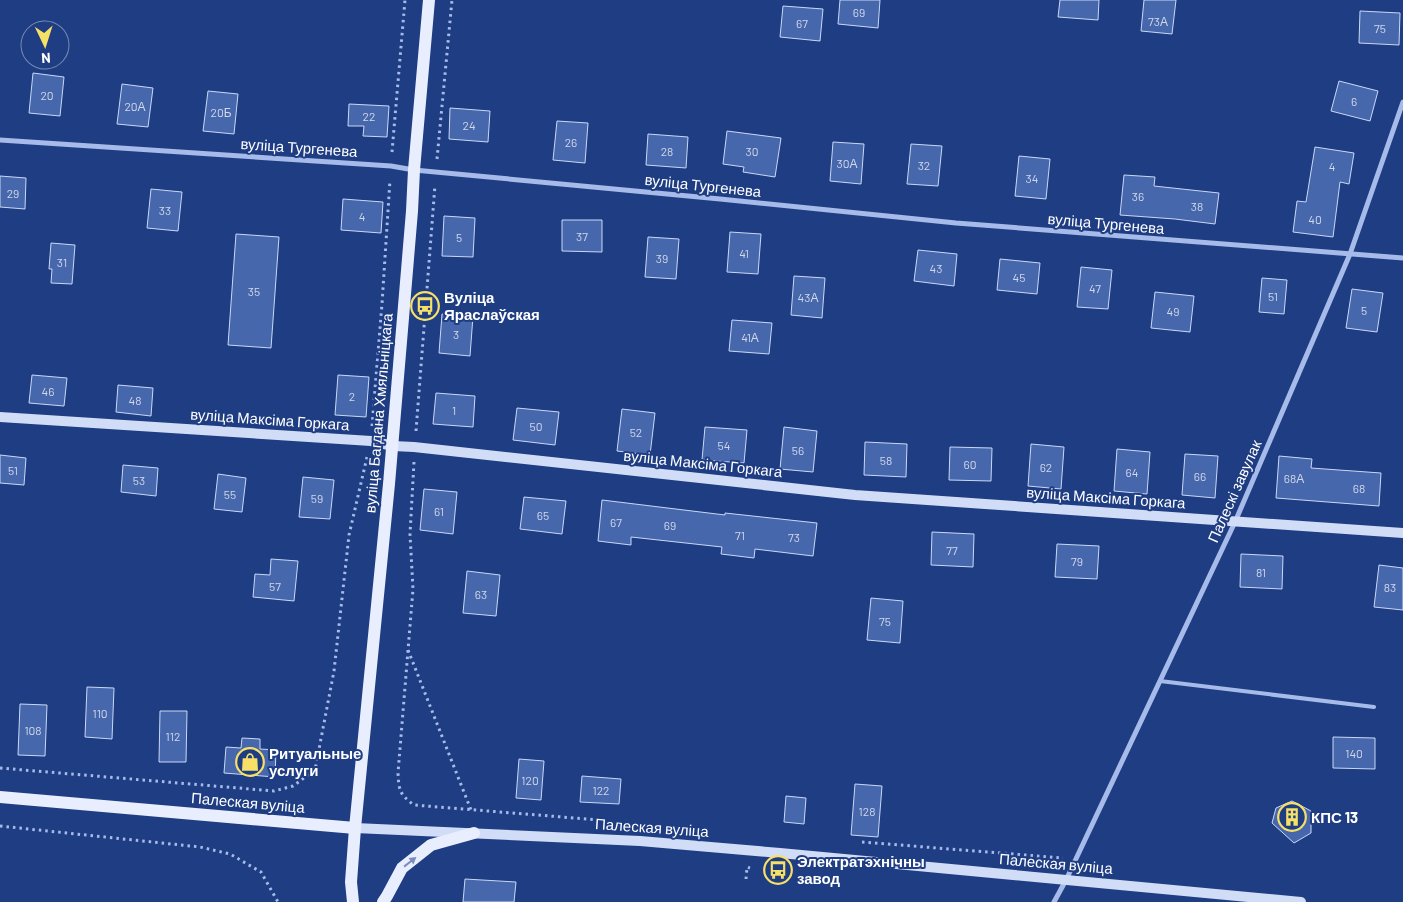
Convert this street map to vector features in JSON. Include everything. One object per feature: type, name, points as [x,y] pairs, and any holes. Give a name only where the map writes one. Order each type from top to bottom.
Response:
[{"type":"main road","name":"вуліца Багдана Хмяльніцкага","points":[[353,902],[352,882],[355,828],[393,446],[429,0]]},
{"type":"main road","name":"Палеская вуліца","points":[[0,796],[355,828]]},
{"type":"main road","points":[[383,902],[402,868],[431,845],[474,832]]},
{"type":"street","name":"Палескі завулак","points":[[1054,902],[1235,522],[1350,254],[1403,102]]},
{"type":"street","name":"вуліца Тургенева","points":[[0,140],[391,166],[414,170],[956,223],[1403,258]]},
{"type":"street","name":"вуліца Максіма Горкага","points":[[0,417],[371,441],[393,446],[855,495],[1403,533]]},
{"type":"street","name":"Палеская вуліца","points":[[355,828],[474,832],[649,842],[1301,902]]},
{"type":"lane","points":[[1160,681],[1374,707]]},
{"type":"path","points":[[0,768],[274,791],[293,786],[315,770],[334,671],[349,535],[371,441],[405,0]]},
{"type":"path","points":[[398,773],[413,589],[410,534],[414,448],[452,0]]},
{"type":"path","points":[[408,650],[471,810]]},
{"type":"path","points":[[0,826],[200,847],[230,854],[262,872],[278,902]]},
{"type":"path","points":[[746,879],[747,867]]},
{"type":"path","points":[[819,884],[821,873]]},
{"type":"building","points":[[840,0],[880,0],[878,28],[838,24]]},
{"type":"building","points":[[1060,0],[1099,0],[1098,20],[1058,17]]},
{"type":"building","points":[[1144,0],[1176,0],[1172,34],[1141,31]]},
{"type":"building","points":[[783,6],[823,9],[820,41],[780,37]]},
{"type":"building","points":[[1360,11],[1400,13],[1399,45],[1359,43]]},
{"type":"building","points":[[33,73],[64,77],[60,116],[29,113]]},
{"type":"building","points":[[1339,81],[1378,91],[1370,121],[1331,111]]},
{"type":"building","points":[[122,84],[153,88],[148,127],[117,124]]},
{"type":"building","points":[[208,91],[238,94],[234,134],[203,131]]},
{"type":"building","points":[[349,104],[389,106],[387,137],[363,136],[364,126],[348,126]]},
{"type":"building","points":[[450,108],[490,111],[488,142],[449,139]]},
{"type":"building","points":[[557,121],[588,123],[585,163],[553,160]]},
{"type":"building","points":[[727,131],[781,138],[775,177],[743,172],[744,167],[723,164]]},
{"type":"building","points":[[648,134],[688,137],[686,168],[646,165]]},
{"type":"building","points":[[833,142],[864,144],[861,184],[830,181]]},
{"type":"building","points":[[911,144],[942,146],[938,186],[907,184]]},
{"type":"building","points":[[1315,147],[1354,153],[1349,184],[1340,182],[1333,237],[1293,232],[1297,201],[1306,202]]},
{"type":"building","points":[[1019,156],[1050,159],[1046,199],[1015,196]]},
{"type":"building","points":[[1124,175],[1155,177],[1154,186],[1219,193],[1215,224],[1120,215]]},
{"type":"building","points":[[0,176],[26,178],[25,209],[0,207]]},
{"type":"building","points":[[151,189],[182,192],[178,231],[147,228]]},
{"type":"building","points":[[343,199],[383,202],[381,233],[341,230]]},
{"type":"building","points":[[444,216],[475,218],[473,257],[442,256]]},
{"type":"building","points":[[562,220],[602,220],[602,252],[562,251]]},
{"type":"building","points":[[730,232],[761,234],[758,274],[727,272]]},
{"type":"building","points":[[236,234],[279,237],[271,348],[228,345]]},
{"type":"building","points":[[648,237],[679,239],[676,279],[645,277]]},
{"type":"building","points":[[51,243],[75,245],[72,284],[51,283],[52,269],[49,269]]},
{"type":"building","points":[[918,250],[957,254],[954,286],[914,281]]},
{"type":"building","points":[[1000,259],[1040,263],[1037,294],[997,290]]},
{"type":"building","points":[[1081,267],[1112,270],[1108,309],[1077,307]]},
{"type":"building","points":[[794,276],[825,278],[822,318],[791,315]]},
{"type":"building","points":[[1262,278],[1287,280],[1284,314],[1259,312]]},
{"type":"building","points":[[1352,289],[1383,293],[1377,332],[1346,328]]},
{"type":"building","points":[[1155,292],[1194,296],[1190,332],[1151,328]]},
{"type":"building","points":[[442,314],[473,316],[470,356],[439,353]]},
{"type":"building","points":[[732,320],[772,323],[769,354],[729,351]]},
{"type":"building","points":[[32,375],[67,378],[64,406],[29,403]]},
{"type":"building","points":[[338,375],[369,377],[366,417],[335,415]]},
{"type":"building","points":[[118,385],[153,388],[151,416],[116,412]]},
{"type":"building","points":[[436,393],[475,396],[473,427],[433,424]]},
{"type":"building","points":[[517,408],[559,412],[555,445],[513,440]]},
{"type":"building","points":[[622,409],[655,413],[650,455],[617,451]]},
{"type":"building","points":[[705,427],[747,430],[744,463],[702,460]]},
{"type":"building","points":[[784,427],[817,431],[813,472],[780,469]]},
{"type":"building","points":[[865,442],[907,444],[906,477],[864,475]]},
{"type":"building","points":[[1031,444],[1064,447],[1061,489],[1028,486]]},
{"type":"building","points":[[950,447],[992,448],[991,481],[949,480]]},
{"type":"building","points":[[1117,449],[1150,452],[1147,494],[1114,491]]},
{"type":"building","points":[[1185,454],[1218,456],[1215,498],[1182,495]]},
{"type":"building","points":[[0,455],[26,458],[24,485],[0,483]]},
{"type":"building","points":[[1279,456],[1312,459],[1311,468],[1381,473],[1379,506],[1276,498]]},
{"type":"building","points":[[123,465],[158,468],[156,496],[121,492]]},
{"type":"building","points":[[218,474],[246,478],[242,512],[214,509]]},
{"type":"building","points":[[303,477],[334,480],[330,519],[299,517]]},
{"type":"building","points":[[424,489],[457,492],[453,534],[420,530]]},
{"type":"building","points":[[524,497],[566,501],[562,534],[520,529]]},
{"type":"building","points":[[602,500],[725,515],[725,513],[817,523],[813,556],[755,549],[754,558],[721,554],[722,547],[631,537],[631,545],[598,541]]},
{"type":"building","points":[[932,532],[974,534],[973,567],[931,565]]},
{"type":"building","points":[[1057,544],[1099,546],[1097,579],[1055,577]]},
{"type":"building","points":[[1241,554],[1283,556],[1282,589],[1240,587]]},
{"type":"building","points":[[271,559],[298,561],[294,601],[253,597],[255,574],[270,575]]},
{"type":"building","points":[[1379,565],[1403,568],[1403,610],[1374,607]]},
{"type":"building","points":[[467,571],[500,575],[496,616],[463,613]]},
{"type":"building","points":[[871,598],[903,601],[900,643],[867,640]]},
{"type":"building","points":[[87,687],[114,688],[112,739],[85,737]]},
{"type":"building","points":[[20,704],[47,705],[45,756],[18,755]]},
{"type":"building","points":[[160,711],[187,711],[186,762],[159,762]]},
{"type":"building","points":[[1333,737],[1375,738],[1375,769],[1333,768]]},
{"type":"building","name":"Ритуальные услуги","points":[[242,738],[260,739],[260,749],[276,750],[275,777],[224,773],[226,747],[241,748]]},
{"type":"building","points":[[519,759],[544,761],[541,800],[516,798]]},
{"type":"building","points":[[582,776],[621,779],[619,804],[580,802]]},
{"type":"building","points":[[855,784],[882,786],[878,837],[851,835]]},
{"type":"building","points":[[786,796],[806,798],[804,824],[784,822]]},
{"type":"building","name":"КПС 13","points":[[1292,801],[1311,811],[1311,833],[1294,843],[1272,823],[1276,808]]},
{"type":"building","points":[[465,879],[516,882],[514,902],[463,902]]},
{"type":"place","name":"Вуліца Яраслаўская","points":[[425,306]]},
{"type":"place","name":"Ритуальные услуги","points":[[250,762]]},
{"type":"place","name":"КПС 13","points":[[1292,817]]},
{"type":"place","name":"Электратэхнічны завод","points":[[778,870]]}]
